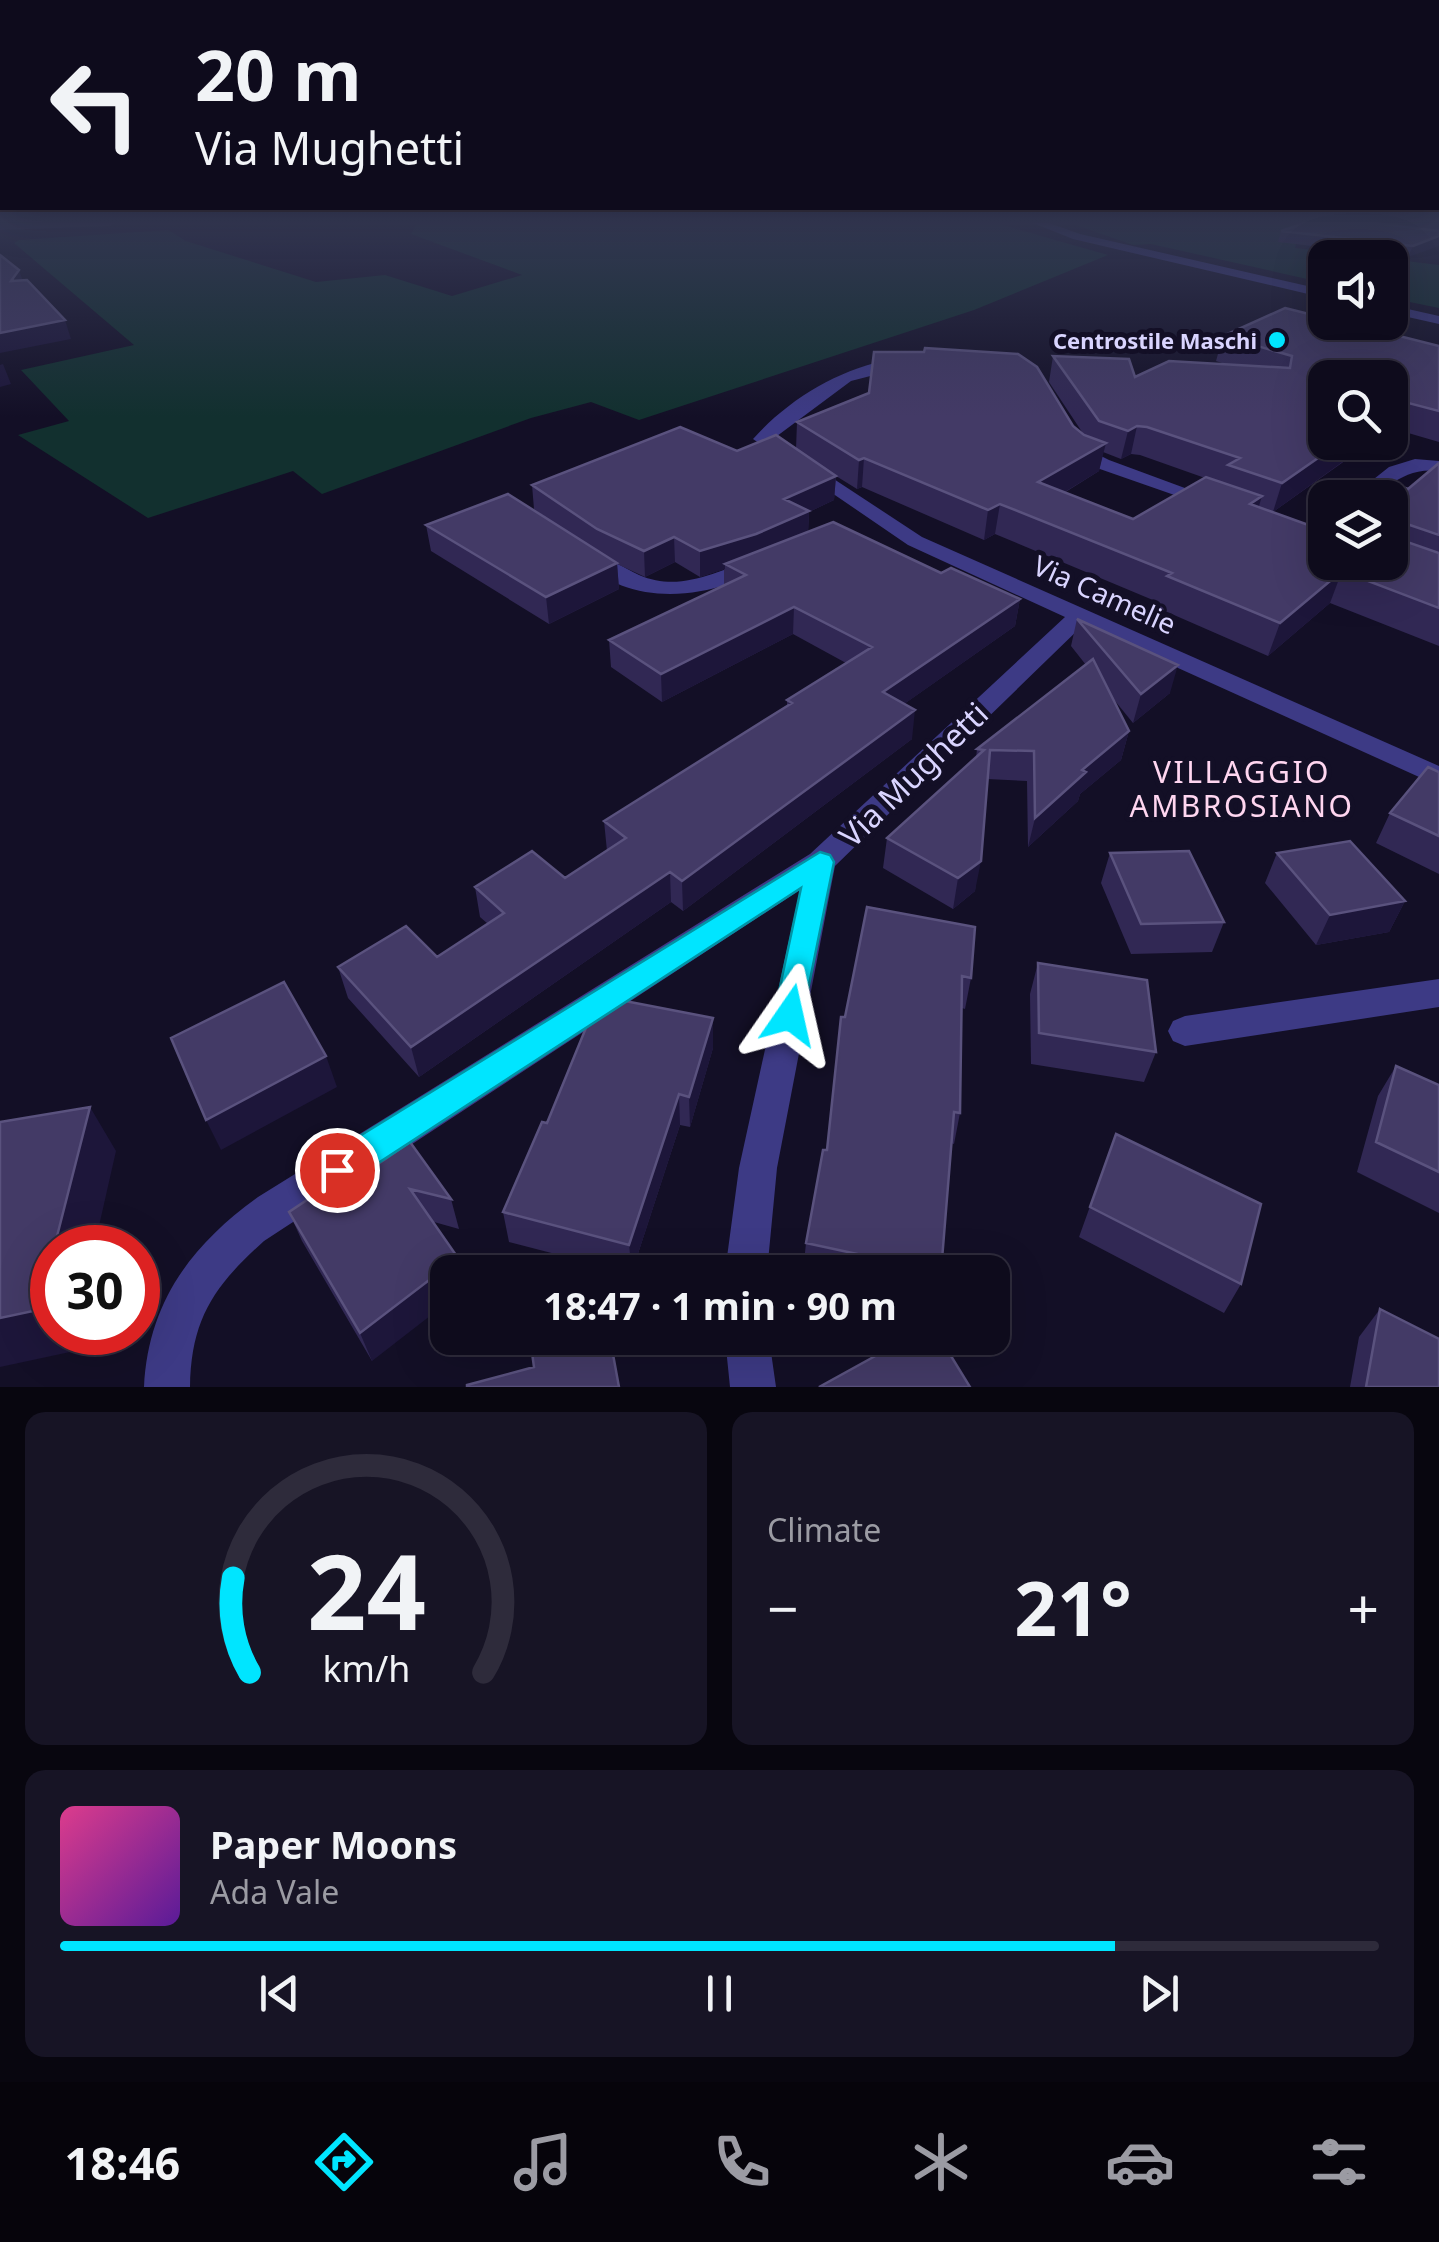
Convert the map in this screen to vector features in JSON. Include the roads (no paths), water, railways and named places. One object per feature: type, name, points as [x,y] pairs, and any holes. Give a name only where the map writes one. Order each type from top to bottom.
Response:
[{"type":"street","points":[[1408,313],[1439,320]]},
{"type":"street","name":"Via Camelie","points":[[914,366],[883,364],[844,376],[762,438],[866,522],[1439,777]]},
{"type":"street","points":[[1071,444],[1234,510]]},
{"type":"street","points":[[1382,480],[1400,466],[1439,466]]},
{"type":"street","points":[[579,550],[633,583],[660,590],[695,588],[775,558]]},
{"type":"street","name":"Via Mughetti","points":[[166,1387],[170,1338],[190,1288],[226,1246],[261,1218],[820,862],[1080,616]]},
{"type":"street","points":[[748,1255],[758,1168],[820,862]]},
{"type":"street","points":[[1185,1032],[1439,993]]},
{"type":"street","points":[[749,1355],[752,1387]]},
{"type":"place","name":"Centrostile Maschi","points":[[1277,340]]},
{"type":"district","name":"VILLAGGIO AMBROSIANO","points":[[1242,788]]}]
